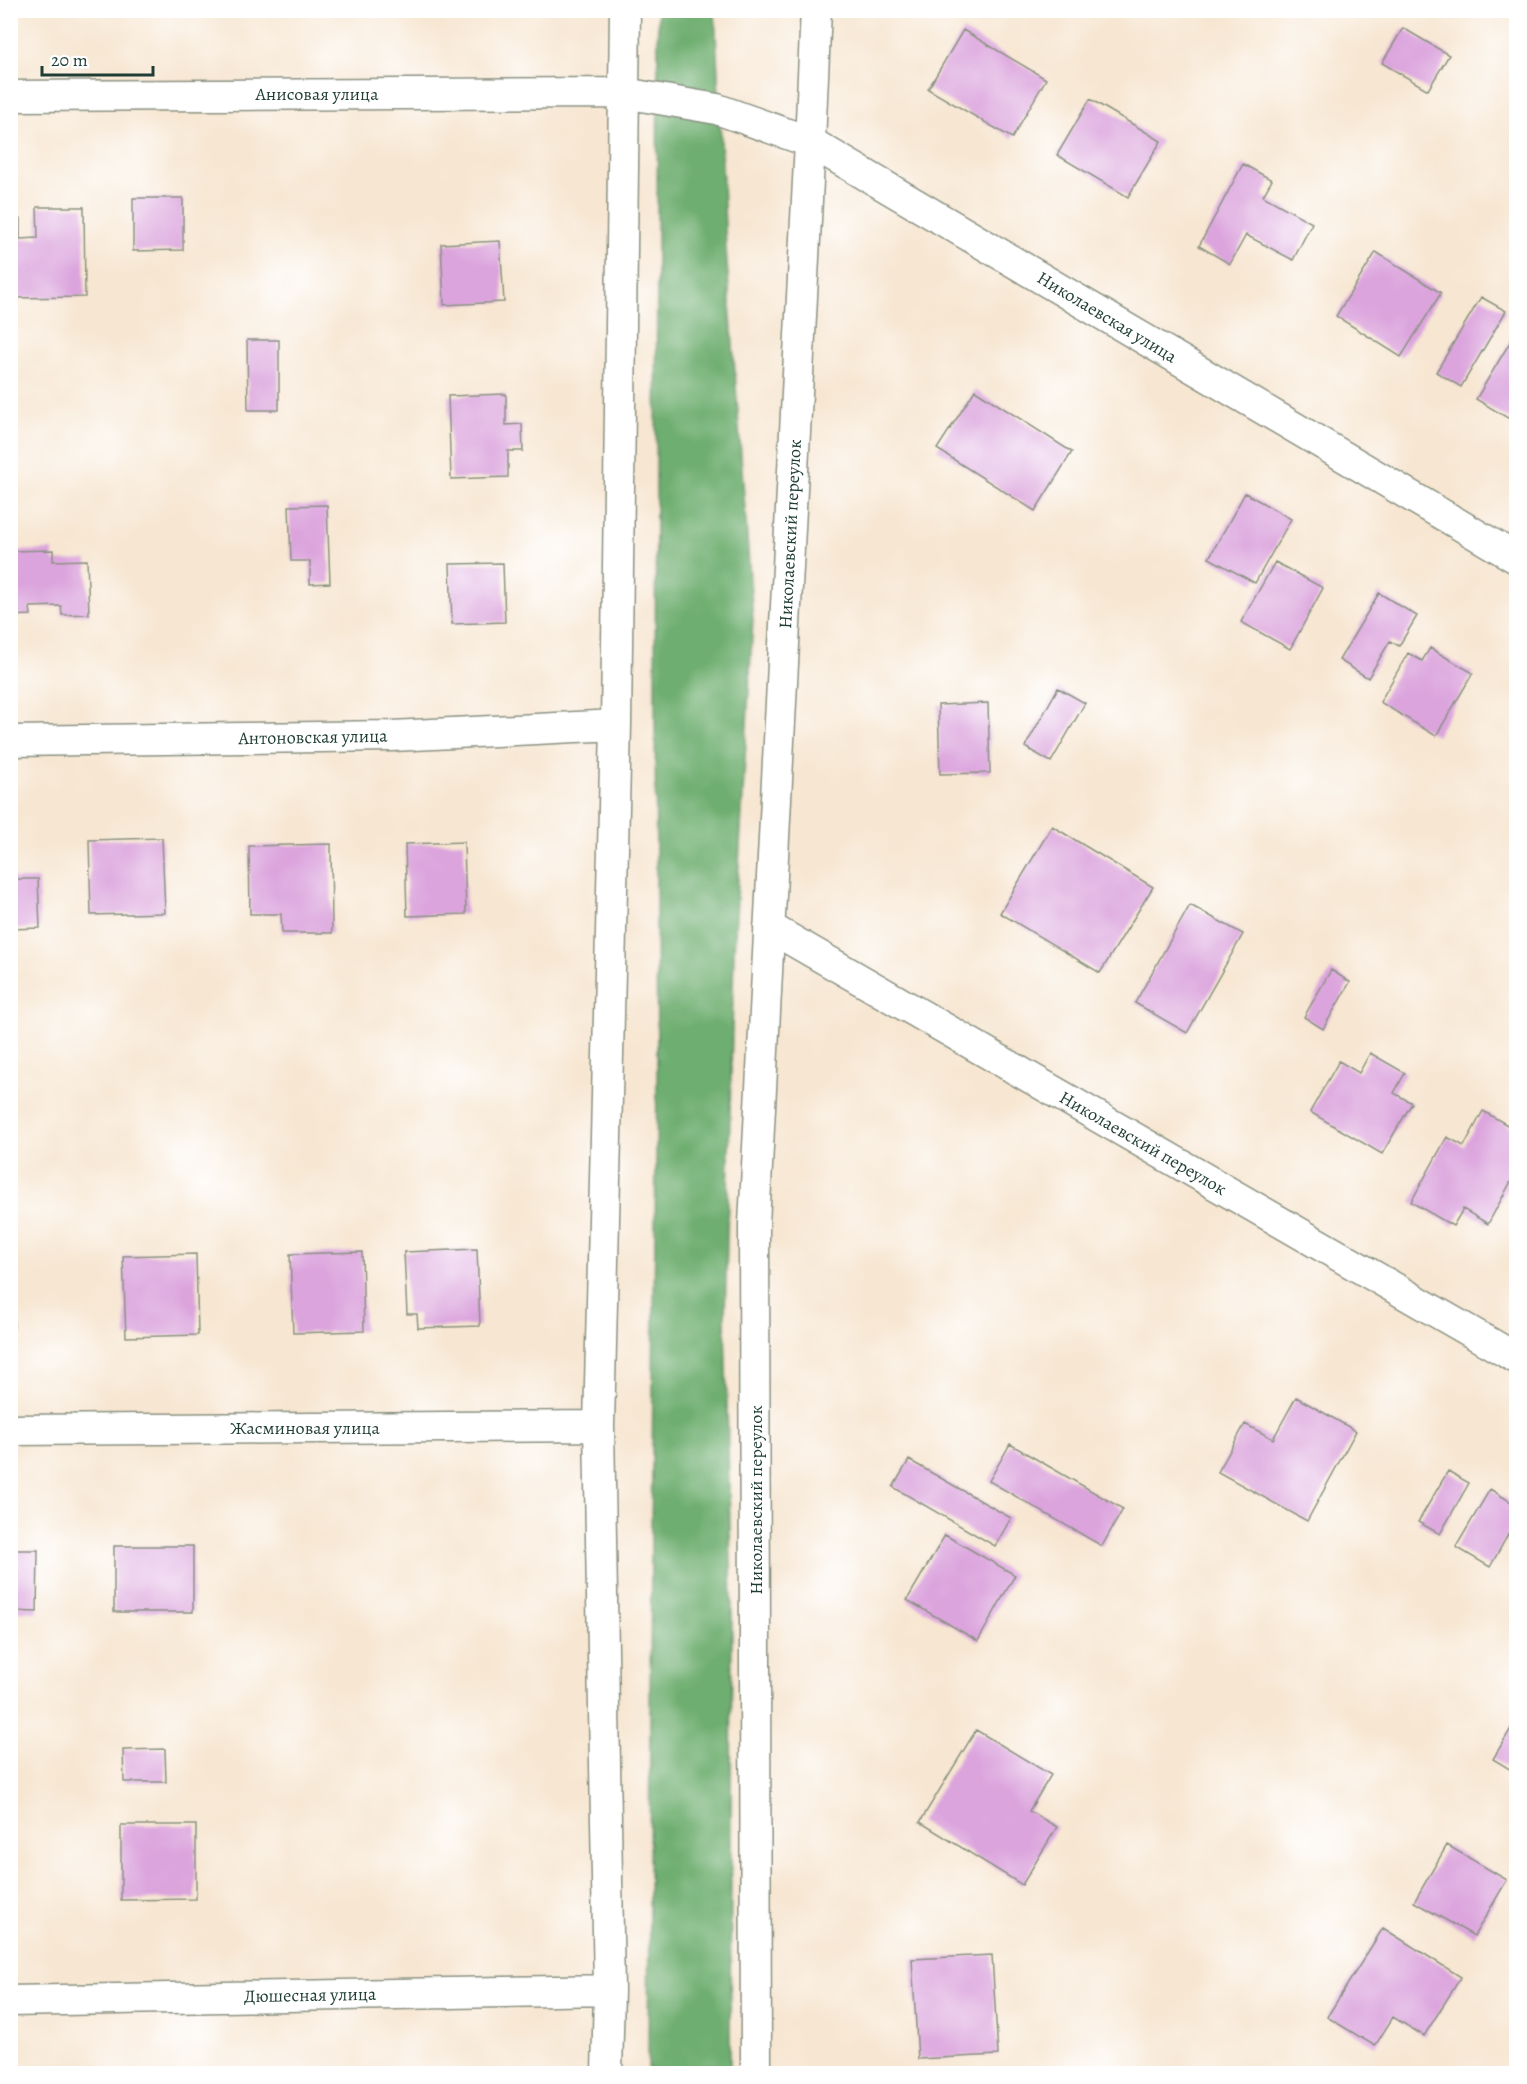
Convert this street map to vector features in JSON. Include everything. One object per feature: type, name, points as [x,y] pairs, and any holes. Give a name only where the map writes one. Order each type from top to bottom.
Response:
[{"type":"street","points":[[607,2073],[609,1990],[599,1426],[616,725],[625,10]]},
{"type":"street","points":[[810,142],[816,10]]},
{"type":"street","name":"Анисовая улица","points":[[10,96],[624,93],[717,109],[810,142]]},
{"type":"street","name":"Николаевская улица","points":[[810,142],[1516,558]]},
{"type":"street","name":"Николаевский переулок","points":[[756,2073],[754,1224],[810,142]]},
{"type":"street","name":"Антоновская улица","points":[[10,741],[392,736],[616,725]]},
{"type":"street","name":"Николаевский переулок","points":[[769,927],[1516,1358]]},
{"type":"street","name":"Жасминовая улица","points":[[10,1430],[599,1426]]},
{"type":"street","name":"Дюшесная улица","points":[[10,2001],[609,1990]]},
{"type":"green space","points":[[715,10],[726,248],[753,620],[734,952],[725,1321],[732,1607],[730,2073],[648,2074],[651,1536],[657,1079],[655,703],[658,11]]},
{"type":"building","points":[[1403,28],[1449,55],[1428,90],[1382,63]]},
{"type":"building","points":[[963,30],[1046,79],[1012,138],[928,89]]},
{"type":"building","points":[[1090,99],[1161,141],[1128,197],[1057,155]]},
{"type":"building","points":[[1243,164],[1272,180],[1263,196],[1312,223],[1293,260],[1246,235],[1230,264],[1199,246]]},
{"type":"building","points":[[133,198],[183,198],[183,250],[133,251]]},
{"type":"building","points":[[37,207],[84,207],[85,297],[10,298],[10,219],[20,219],[20,239],[38,238]]},
{"type":"building","points":[[500,241],[504,302],[444,305],[441,244]]},
{"type":"building","points":[[1376,252],[1441,293],[1401,357],[1336,316]]},
{"type":"building","points":[[1481,297],[1506,311],[1461,387],[1436,372]]},
{"type":"building","points":[[1516,332],[1516,423],[1476,399]]},
{"type":"building","points":[[247,340],[279,340],[279,410],[248,410]]},
{"type":"building","points":[[975,390],[1072,452],[1035,511],[937,449]]},
{"type":"building","points":[[506,394],[506,425],[522,424],[523,451],[508,451],[508,477],[451,479],[448,396]]},
{"type":"building","points":[[1245,493],[1291,519],[1255,583],[1209,558]]},
{"type":"building","points":[[327,505],[330,583],[310,584],[310,561],[291,561],[289,506]]},
{"type":"building","points":[[53,550],[53,561],[87,560],[89,614],[62,615],[61,606],[30,607],[31,615],[10,616],[10,551]]},
{"type":"building","points":[[1275,562],[1323,588],[1290,649],[1241,622]]},
{"type":"building","points":[[503,563],[505,622],[452,624],[450,564]]},
{"type":"building","points":[[1379,593],[1417,616],[1399,646],[1390,641],[1368,678],[1339,660]]},
{"type":"building","points":[[1430,648],[1473,673],[1436,736],[1380,702],[1408,653],[1422,661]]},
{"type":"building","points":[[1058,688],[1085,703],[1051,762],[1025,747]]},
{"type":"building","points":[[988,703],[990,773],[940,774],[938,705]]},
{"type":"building","points":[[1052,826],[1153,887],[1100,973],[1000,913]]},
{"type":"building","points":[[162,838],[165,913],[91,915],[89,840]]},
{"type":"building","points":[[464,842],[466,914],[407,916],[405,844]]},
{"type":"building","points":[[331,844],[332,933],[282,933],[281,914],[250,914],[249,846]]},
{"type":"building","points":[[10,870],[14,870],[14,879],[38,879],[40,928],[10,929]]},
{"type":"building","points":[[1190,905],[1243,934],[1187,1033],[1135,1003]]},
{"type":"building","points":[[1331,970],[1350,982],[1323,1029],[1304,1017]]},
{"type":"building","points":[[1370,1053],[1405,1073],[1394,1093],[1412,1103],[1382,1154],[1310,1112],[1339,1061],[1359,1073]]},
{"type":"building","points":[[1483,1111],[1516,1130],[1516,1172],[1488,1224],[1463,1209],[1453,1226],[1411,1202],[1447,1137],[1464,1146]]},
{"type":"building","points":[[477,1249],[480,1326],[418,1328],[417,1314],[407,1314],[404,1252]]},
{"type":"building","points":[[362,1252],[364,1331],[293,1333],[290,1254]]},
{"type":"building","points":[[196,1254],[198,1335],[126,1337],[123,1256]]},
{"type":"building","points":[[10,1255],[13,1255],[14,1328],[10,1328]]},
{"type":"building","points":[[1296,1397],[1356,1431],[1307,1521],[1218,1472],[1245,1424],[1273,1439]]},
{"type":"building","points":[[1010,1444],[1123,1509],[1102,1546],[989,1481]]},
{"type":"building","points":[[909,1460],[1011,1518],[995,1546],[893,1487]]},
{"type":"building","points":[[1448,1471],[1469,1483],[1440,1534],[1418,1522]]},
{"type":"building","points":[[1490,1489],[1516,1505],[1516,1520],[1490,1567],[1456,1547]]},
{"type":"building","points":[[945,1535],[1015,1575],[978,1641],[907,1600]]},
{"type":"building","points":[[114,1546],[193,1546],[193,1612],[114,1612]]},
{"type":"building","points":[[10,1550],[38,1550],[37,1612],[10,1611]]},
{"type":"building","points":[[1516,1720],[1516,1773],[1493,1759]]},
{"type":"building","points":[[976,1730],[1051,1775],[1029,1811],[1057,1827],[1022,1885],[920,1822]]},
{"type":"building","points":[[165,1749],[166,1782],[124,1782],[123,1750]]},
{"type":"building","points":[[121,1825],[196,1825],[196,1899],[121,1900]]},
{"type":"building","points":[[1447,1845],[1507,1880],[1474,1936],[1414,1902]]},
{"type":"building","points":[[1383,1928],[1461,1977],[1424,2036],[1393,2017],[1375,2046],[1327,2017]]},
{"type":"building","points":[[992,1955],[998,2055],[918,2059],[912,1959]]}]
